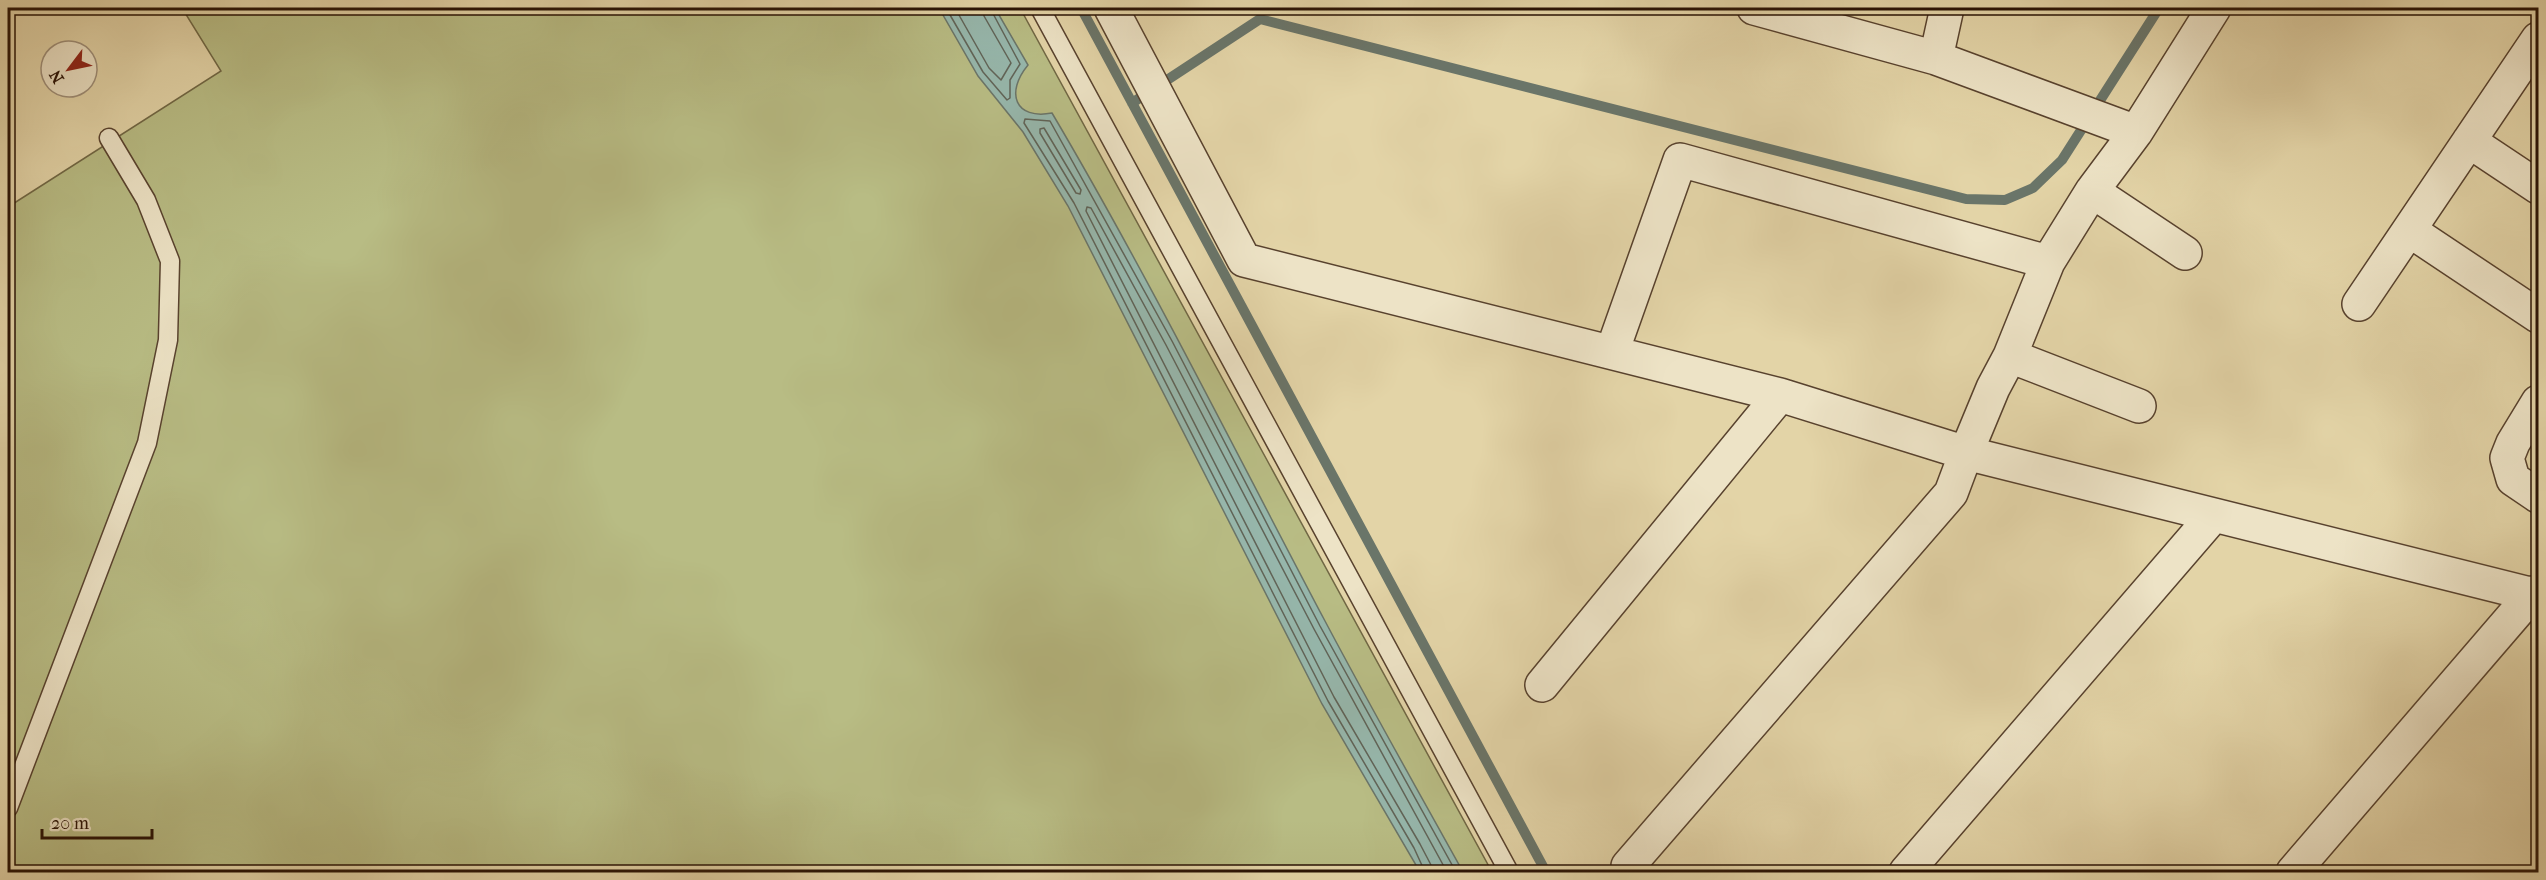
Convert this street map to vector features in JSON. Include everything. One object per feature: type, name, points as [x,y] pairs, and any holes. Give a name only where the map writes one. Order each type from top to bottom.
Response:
[{"type":"street","points":[[1111,8],[1244,260],[1780,395],[1966,453],[2536,595],[2293,873]]},
{"type":"street","points":[[1754,8],[1936,58],[2136,132]]},
{"type":"street","points":[[1936,58],[1947,8]]},
{"type":"street","points":[[1628,866],[1951,493],[1993,388],[2010,356],[2048,262],[2092,191],[2136,132],[2214,8]]},
{"type":"street","points":[[2359,304],[2469,141],[2536,49]]},
{"type":"street","points":[[2469,141],[2538,187]]},
{"type":"street","points":[[1612,352],[1680,160],[2048,262]]},
{"type":"street","points":[[2092,191],[2185,253]]},
{"type":"street","points":[[2409,230],[2538,316]]},
{"type":"street","points":[[2010,356],[2139,406]]},
{"type":"street","points":[[1542,685],[1780,395]]},
{"type":"street","points":[[2538,402],[2512,443],[2507,458],[2513,479],[2538,496]]},
{"type":"street","points":[[1906,873],[2213,516]]},
{"type":"lane","points":[[1040,8],[1509,873]]},
{"type":"lane","points":[[8,808],[147,443],[168,340],[170,261],[146,200],[109,138]]},
{"type":"green space","points":[[182,8],[1020,8],[1492,872],[8,872],[8,207],[221,71]]},
{"type":"water","points":[[939,8],[995,8],[1028,65],[1017,85],[1018,102],[1029,112],[1052,113],[1158,302],[1342,653],[1463,872],[1420,872],[1322,704],[1068,206],[1023,132],[978,76]]},
{"type":"waterway","points":[[1081,8],[1546,872]]},
{"type":"waterway","points":[[1132,103],[1260,19],[1966,199],[2005,200],[2033,188],[2062,160],[2159,8]]}]
